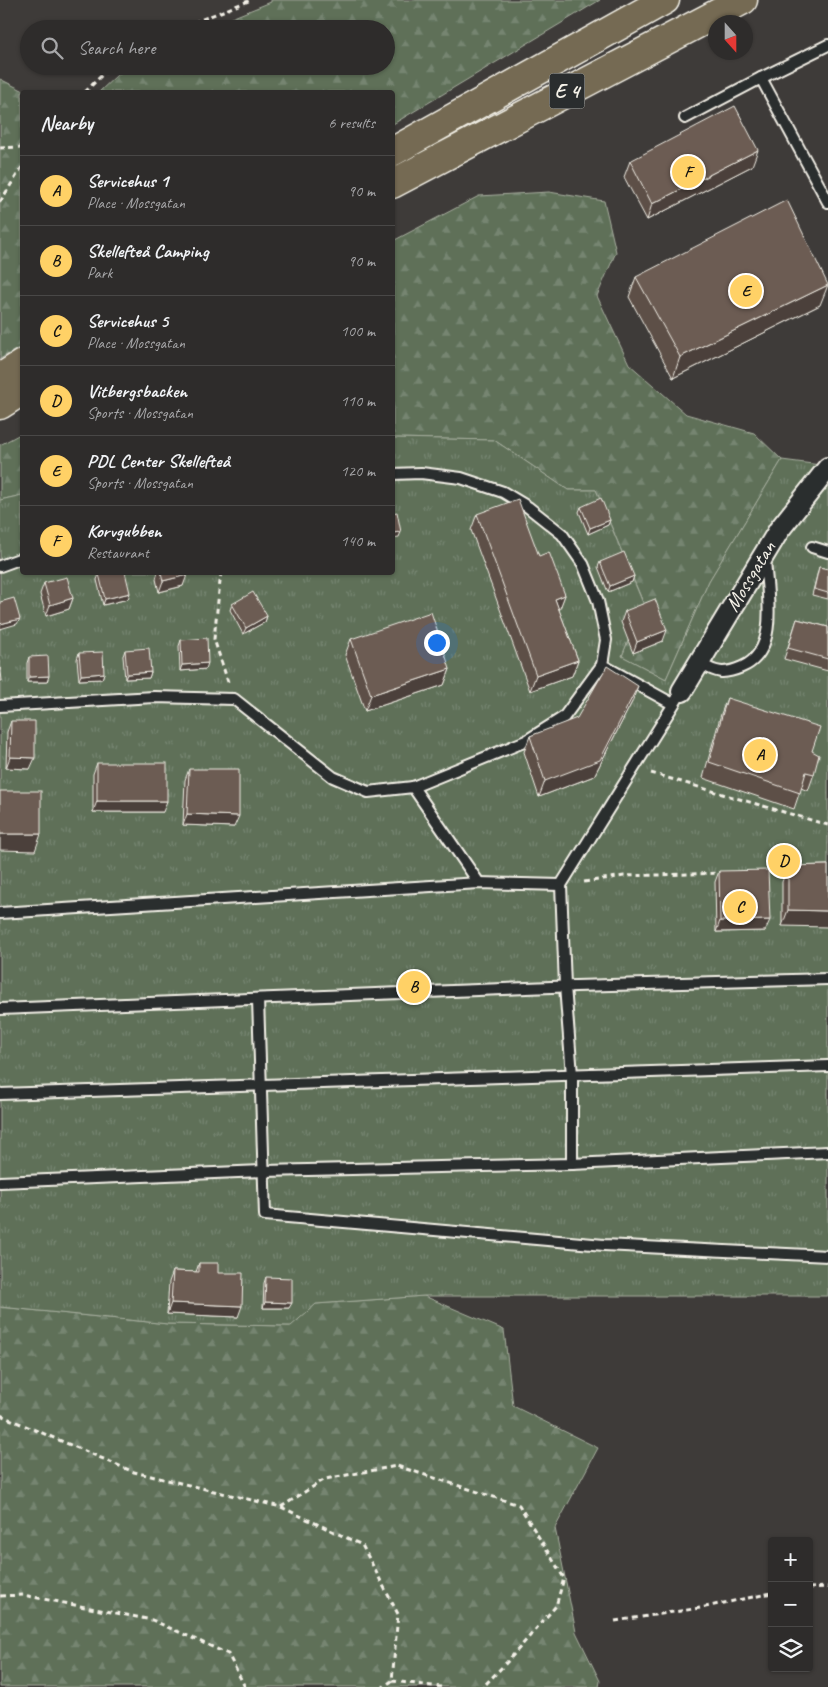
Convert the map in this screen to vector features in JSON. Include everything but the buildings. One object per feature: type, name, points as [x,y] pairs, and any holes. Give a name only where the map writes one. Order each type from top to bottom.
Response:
[{"type":"highway","name":"E 4","points":[[395,150],[665,0]]},
{"type":"highway","name":"E 4","points":[[395,182],[743,0]]},
{"type":"highway","points":[[0,378],[20,365]]},
{"type":"highway","points":[[0,405],[20,392]]},
{"type":"street","name":"Mossgatan","points":[[677,698],[765,552],[790,514],[828,468]]},
{"type":"lane","points":[[685,118],[828,45]]},
{"type":"lane","points":[[761,78],[828,202]]},
{"type":"lane","points":[[0,706],[154,697],[234,699],[333,777],[368,792],[413,787],[526,741],[564,717],[602,665],[606,640],[598,601],[583,564],[562,534],[528,507],[503,492],[461,478],[421,473],[395,474]]},
{"type":"lane","points":[[812,547],[828,552]]},
{"type":"lane","points":[[699,663],[714,672],[729,672],[749,664],[764,647],[768,626],[765,552]]},
{"type":"lane","points":[[0,566],[20,559]]},
{"type":"lane","points":[[572,1164],[572,1075],[565,986],[561,885],[677,698],[602,665]]},
{"type":"lane","points":[[413,787],[479,883]]},
{"type":"lane","points":[[0,913],[479,883],[561,885]]},
{"type":"lane","points":[[0,1009],[565,986],[828,979]]},
{"type":"lane","points":[[258,999],[265,1215],[604,1245],[828,1256]]},
{"type":"lane","points":[[0,1094],[828,1066]]},
{"type":"lane","points":[[0,1182],[264,1171],[572,1164],[828,1152]]},
{"type":"path","points":[[201,20],[251,0]]},
{"type":"path","points":[[87,90],[102,75]]},
{"type":"path","points":[[0,148],[20,147]]},
{"type":"path","points":[[0,202],[20,170]]},
{"type":"path","points":[[221,575],[214,639],[234,699]]},
{"type":"path","points":[[634,768],[828,826]]},
{"type":"path","points":[[758,872],[788,872]]},
{"type":"path","points":[[561,885],[624,876],[729,873]]},
{"type":"path","points":[[0,1415],[134,1472],[281,1507],[362,1545],[398,1614],[392,1681]]},
{"type":"path","points":[[281,1507],[325,1479],[397,1466],[519,1505],[564,1578],[556,1606],[483,1687]]},
{"type":"path","points":[[813,1588],[828,1587]]},
{"type":"path","points":[[615,1621],[700,1608],[768,1594]]},
{"type":"path","points":[[0,1596],[23,1595],[152,1620],[228,1654],[245,1687]]},
{"type":"path","points":[[383,1687],[392,1681],[441,1687]]},
{"type":"green space","points":[[271,0],[600,0],[395,123],[395,90],[101,90],[117,75],[395,75],[395,20],[226,20],[271,2]]},
{"type":"green space","points":[[0,79],[22,90],[20,90],[20,347],[0,359]]},
{"type":"green space","points":[[549,192],[604,201],[616,252],[597,296],[629,364],[686,414],[754,433],[782,460],[709,581],[666,679],[622,656],[643,602],[596,490],[568,490],[494,440],[395,438],[395,240],[479,196]]},
{"type":"green space","points":[[20,434],[20,495],[0,500],[0,445]]},
{"type":"green space","points":[[395,438],[494,440],[568,490],[596,490],[643,603],[622,656],[666,679],[709,581],[782,460],[828,466],[828,1296],[424,1296],[316,1304],[291,1326],[168,1324],[0,1307],[0,500],[20,495],[20,575],[395,575]]},
{"type":"green space","points":[[424,1296],[504,1330],[513,1406],[598,1448],[555,1528],[576,1632],[600,1681],[599,1687],[0,1687],[0,1307],[168,1324],[290,1326],[316,1304]]},
{"type":"place","name":"Korvgubben","points":[[688,172]]},
{"type":"place","name":"PDL Center Skellefteå","points":[[746,291]]},
{"type":"place","name":"Servicehus 1","points":[[760,755]]},
{"type":"place","name":"Vitbergsbacken","points":[[784,861]]},
{"type":"place","name":"Servicehus 5","points":[[740,907]]},
{"type":"place","name":"Skellefteå Camping","points":[[414,987]]}]
